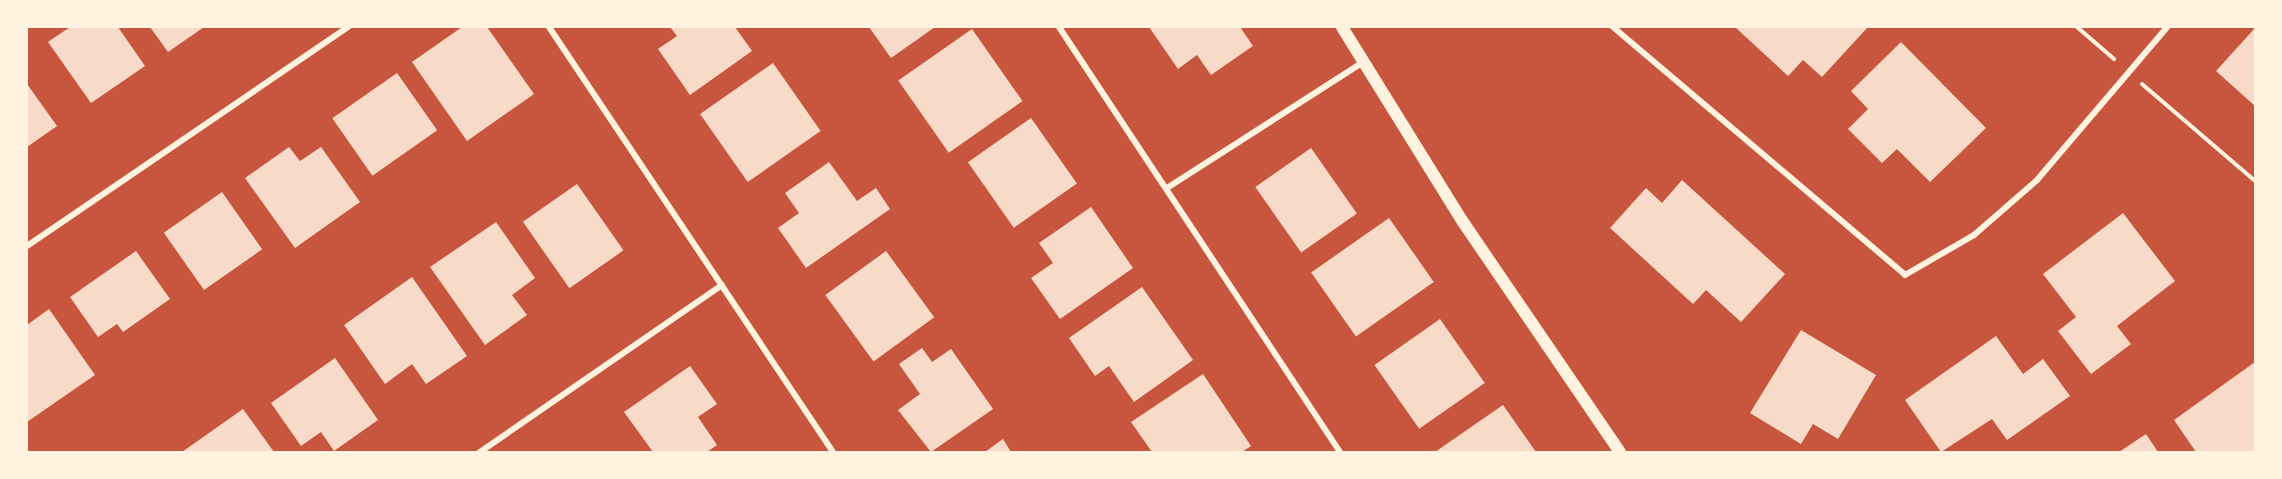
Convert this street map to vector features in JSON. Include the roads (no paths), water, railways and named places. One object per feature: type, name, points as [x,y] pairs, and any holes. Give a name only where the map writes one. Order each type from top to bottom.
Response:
[{"type":"main road","points":[[1342,27],[1463,222],[1620,452]]},
{"type":"street","points":[[27,246],[348,27]]},
{"type":"street","points":[[549,27],[833,452]]},
{"type":"street","points":[[1059,27],[1340,452]]},
{"type":"street","points":[[1613,27],[1905,275],[1974,235],[2037,180],[2167,27]]},
{"type":"street","points":[[1167,188],[1364,61]]},
{"type":"street","points":[[480,452],[722,285]]}]
